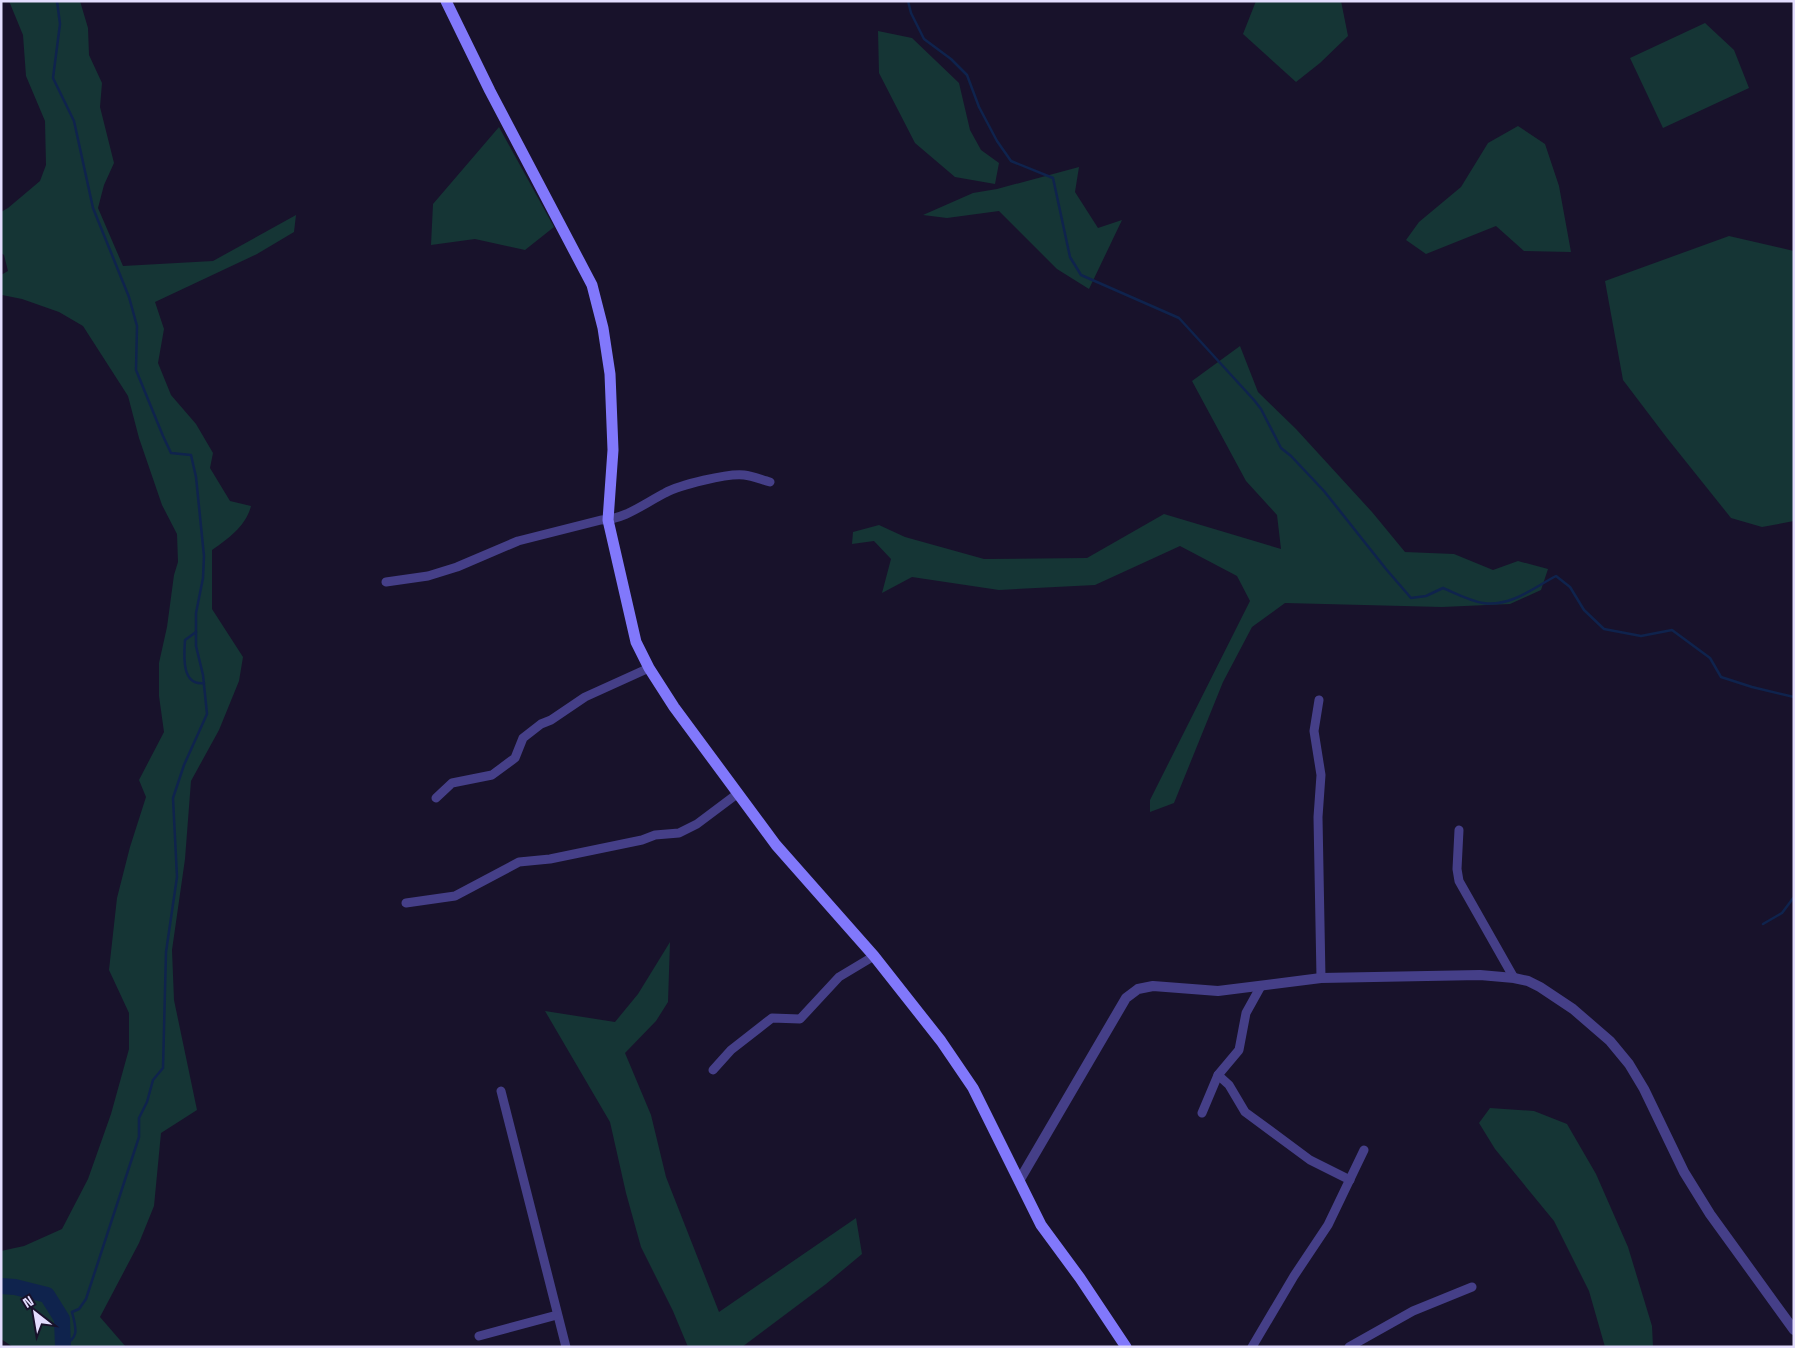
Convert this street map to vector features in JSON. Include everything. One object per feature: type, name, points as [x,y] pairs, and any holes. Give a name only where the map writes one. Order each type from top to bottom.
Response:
[{"type":"main road","points":[[446,1],[490,91],[592,285],[603,328],[610,374],[613,450],[608,520],[636,642],[649,668],[674,707],[776,845],[874,956],[940,1041],[973,1088],[1041,1225],[1080,1278],[1126,1347]]},
{"type":"street","points":[[386,582],[428,576],[457,567],[518,541],[601,520],[608,520],[644,505],[666,492],[699,481],[743,475],[770,482]]},
{"type":"street","points":[[436,798],[452,783],[492,775],[515,758],[523,738],[541,724],[551,720],[585,697],[649,668]]},
{"type":"street","points":[[1319,700],[1314,731],[1321,775],[1318,817],[1321,978]]},
{"type":"street","points":[[406,903],[455,896],[519,862],[550,858],[642,840],[655,835],[679,833],[697,824],[737,794]]},
{"type":"street","points":[[1459,830],[1458,869],[1460,882],[1514,978]]},
{"type":"street","points":[[713,1070],[731,1050],[772,1018],[800,1019],[839,977],[874,956]]},
{"type":"street","points":[[1020,1181],[1126,998],[1138,989],[1153,986],[1218,991],[1321,978],[1480,975],[1514,978],[1528,981],[1540,987],[1573,1009],[1610,1041],[1625,1059],[1644,1089],[1684,1172],[1710,1214],[1794,1330]]},
{"type":"street","points":[[1202,1113],[1218,1075],[1239,1050],[1246,1014],[1261,986]]},
{"type":"street","points":[[1218,1075],[1230,1085],[1245,1112],[1310,1160],[1350,1180]]},
{"type":"street","points":[[501,1091],[566,1347]]},
{"type":"street","points":[[1252,1347],[1294,1276],[1328,1225],[1364,1150]]},
{"type":"street","points":[[1349,1347],[1413,1311],[1472,1287]]},
{"type":"street","points":[[479,1336],[557,1315]]},
{"type":"green space","points":[[9,1],[80,1],[88,28],[89,55],[102,83],[100,107],[114,163],[104,185],[98,208],[123,266],[213,261],[296,215],[294,232],[257,254],[155,302],[164,329],[158,363],[171,395],[196,424],[213,453],[210,468],[230,501],[251,506],[241,526],[212,550],[212,609],[243,657],[239,681],[219,730],[191,781],[185,859],[172,950],[174,1000],[197,1110],[161,1133],[154,1206],[139,1243],[100,1317],[126,1347],[13,1347],[1,1339],[1,1251],[24,1246],[62,1229],[88,1179],[111,1114],[129,1049],[129,1013],[109,970],[117,898],[130,847],[146,797],[139,780],[164,732],[159,696],[159,663],[167,627],[174,575],[178,562],[177,534],[162,505],[139,438],[128,396],[83,326],[59,312],[22,299],[2,295],[1,293],[1,275],[8,271],[4,255],[1,253],[1,212],[40,181],[46,165],[45,121],[26,76],[23,35]]},
{"type":"green space","points":[[1256,1],[1341,1],[1348,36],[1320,63],[1296,82],[1243,34]]},
{"type":"green space","points":[[1705,23],[1734,50],[1749,88],[1663,128],[1630,58]]},
{"type":"green space","points":[[878,31],[912,38],[959,83],[970,130],[981,150],[999,163],[995,184],[955,177],[915,143],[879,73]]},
{"type":"green space","points":[[1518,126],[1545,144],[1559,186],[1571,252],[1524,251],[1496,226],[1426,254],[1406,240],[1419,222],[1461,187],[1488,143]]},
{"type":"green space","points":[[499,127],[554,227],[525,250],[475,239],[431,245],[433,204]]},
{"type":"green space","points":[[1079,167],[1075,192],[1098,228],[1122,220],[1089,289],[1057,269],[999,211],[947,218],[923,215],[973,193],[997,189]]},
{"type":"green space","points":[[1729,236],[1794,251],[1794,521],[1762,527],[1731,518],[1623,380],[1605,281]]},
{"type":"green space","points":[[1240,346],[1258,392],[1296,429],[1372,512],[1405,552],[1454,554],[1493,570],[1518,561],[1548,569],[1541,590],[1510,604],[1442,607],[1285,603],[1252,627],[1223,682],[1174,803],[1150,812],[1150,800],[1250,601],[1237,576],[1180,546],[1095,585],[999,590],[912,577],[882,593],[891,559],[874,541],[852,544],[853,532],[879,525],[905,537],[984,559],[1087,558],[1164,514],[1281,549],[1277,515],[1246,481],[1192,381]]},
{"type":"green space","points":[[670,942],[668,1002],[656,1021],[625,1053],[651,1115],[666,1177],[719,1312],[856,1218],[862,1254],[826,1284],[742,1347],[688,1347],[673,1311],[641,1247],[626,1193],[610,1122],[545,1011],[615,1022],[638,994]]},
{"type":"green space","points":[[1490,1108],[1534,1111],[1567,1124],[1596,1174],[1628,1247],[1652,1326],[1653,1347],[1605,1347],[1589,1291],[1554,1221],[1495,1149],[1479,1123]]},
{"type":"waterway","points":[[57,1],[60,24],[53,78],[74,121],[93,208],[129,297],[137,326],[136,370],[171,453],[191,455],[196,477],[204,556],[203,578],[196,613],[196,646],[203,675],[207,714],[184,765],[173,798],[177,877],[166,952],[163,1068],[153,1080],[147,1102],[139,1118],[139,1137],[86,1299],[79,1309],[72,1312],[75,1328],[74,1336],[63,1345]]},
{"type":"waterway","points":[[908,1],[911,13],[924,39],[951,59],[967,75],[979,107],[997,141],[1011,161],[1053,178],[1070,257],[1081,275],[1179,318],[1254,400],[1261,409],[1281,448],[1324,491],[1411,598],[1426,596],[1443,588],[1478,602],[1503,602],[1521,596],[1556,576],[1570,587],[1584,610],[1604,629],[1641,636],[1672,630],[1710,658],[1721,677],[1794,697]]},
{"type":"waterway","points":[[196,632],[185,640],[186,668],[191,680],[197,683],[204,683]]},
{"type":"waterway","points":[[1763,924],[1782,913],[1794,897]]},
{"type":"waterway","points":[[1,1286],[15,1287],[47,1295],[62,1319],[63,1347]]}]
